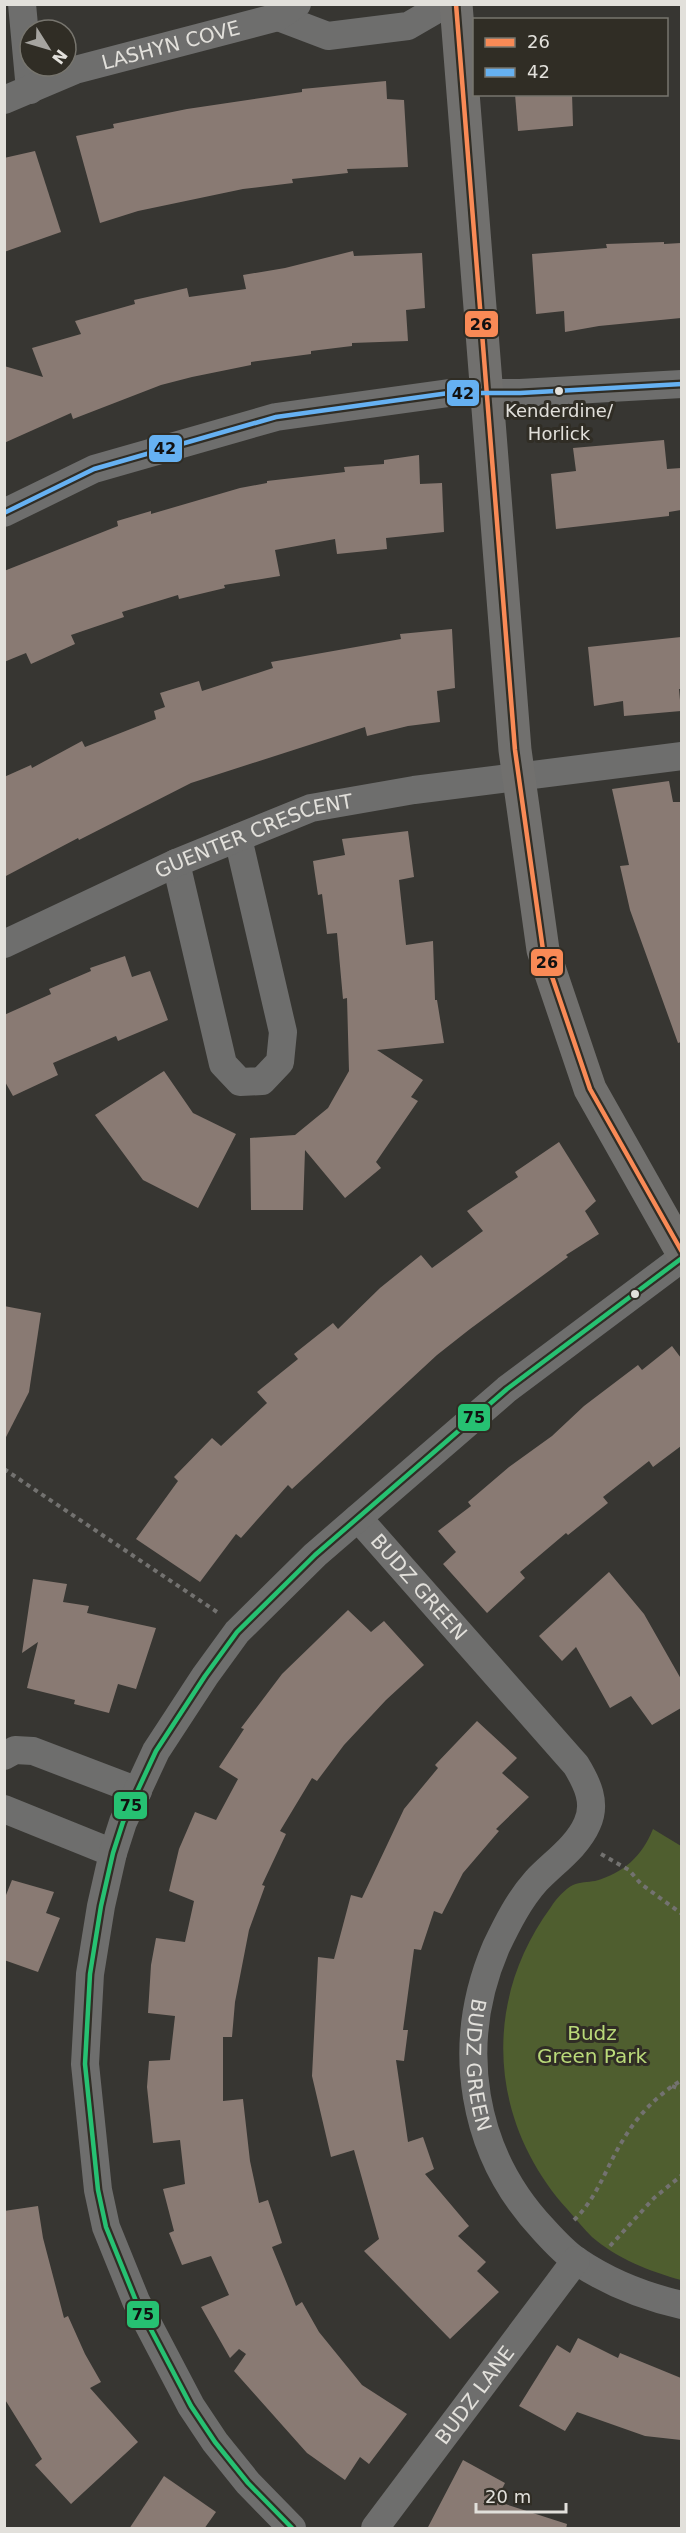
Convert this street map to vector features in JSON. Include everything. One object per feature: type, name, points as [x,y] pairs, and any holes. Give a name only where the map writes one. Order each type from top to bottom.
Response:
[{"type":"street","name":"LASHYN COVE","points":[[22,4],[17,95],[75,70],[288,11],[328,36],[408,26],[446,4]]},
{"type":"street","points":[[456,4],[485,393],[491,431],[518,776],[543,950],[590,1089],[681,1252]]},
{"type":"street","points":[[4,513],[94,469],[276,417],[449,393],[520,393],[681,384]]},
{"type":"street","name":"GUENTER CRESCENT","points":[[4,944],[176,863],[311,808],[414,790],[681,756]]},
{"type":"street","points":[[176,863],[223,1064],[240,1082],[262,1081],[280,1062],[283,1032],[238,838]]},
{"type":"street","points":[[292,2529],[215,2442],[191,2406],[136,2301],[106,2227],[98,2190],[85,2064],[90,1974],[101,1906],[113,1853],[123,1822],[156,1751],[237,1632],[315,1555],[507,1389],[681,1258]]},
{"type":"street","name":"BUDZ GREEN","points":[[358,1518],[576,1765],[586,1780],[592,1802],[588,1823],[578,1841],[534,1883],[513,1913],[495,1949],[475,2026],[474,2063],[477,2102],[485,2136],[514,2192],[554,2240],[585,2266],[647,2296],[681,2305]]},
{"type":"street","points":[[4,1756],[15,1750],[33,1751],[138,1791]]},
{"type":"street","points":[[4,1809],[113,1853]]},
{"type":"street","name":"BUDZ LANE","points":[[375,2529],[585,2266]]},
{"type":"path","points":[[4,1469],[221,1615]]},
{"type":"path","points":[[578,1841],[629,1870],[641,1884],[681,1914]]},
{"type":"path","points":[[554,2240],[579,2216],[598,2191],[622,2141],[642,2114],[664,2091],[681,2080]]},
{"type":"path","points":[[672,2086],[681,2090]]},
{"type":"path","points":[[585,2266],[611,2244],[654,2198],[681,2175]]},
{"type":"green space","name":"Budz Green Park","points":[[653,1829],[681,1846],[681,2280],[623,2258],[601,2245],[568,2210],[542,2176],[522,2139],[509,2101],[504,2062],[505,2022],[513,1982],[528,1944],[553,1904],[564,1891],[573,1885],[605,1878],[631,1862],[649,1839]]},
{"type":"building","points":[[386,81],[387,99],[404,100],[408,167],[347,169],[348,173],[292,179],[293,183],[243,189],[138,211],[100,223],[76,136],[114,128],[113,124],[187,109],[302,92],[302,89]]},
{"type":"building","points":[[515,96],[572,96],[573,126],[518,131]]},
{"type":"building","points":[[35,151],[61,232],[4,252],[4,158]]},
{"type":"building","points":[[664,242],[664,244],[681,243],[681,318],[599,326],[565,332],[564,311],[536,314],[532,254],[607,248],[606,244]]},
{"type":"building","points":[[353,251],[354,256],[422,253],[425,308],[406,310],[408,341],[352,343],[352,346],[311,351],[311,354],[251,362],[251,365],[161,385],[73,419],[71,413],[4,443],[4,366],[43,377],[32,348],[81,334],[75,321],[135,304],[134,300],[187,288],[189,297],[246,289],[243,275],[285,268]]},
{"type":"building","points":[[664,440],[667,469],[681,468],[681,510],[669,512],[669,516],[556,529],[551,474],[576,471],[573,448]]},
{"type":"building","points":[[419,455],[420,484],[442,483],[444,532],[386,538],[387,549],[337,554],[335,539],[275,550],[280,576],[224,585],[225,588],[179,599],[178,595],[122,612],[124,617],[71,635],[75,644],[31,664],[26,653],[4,662],[4,571],[118,526],[117,521],[151,511],[151,514],[240,488],[267,483],[267,481],[345,472],[344,467],[384,464],[384,460]]},
{"type":"building","points":[[452,629],[455,688],[437,691],[440,722],[408,726],[367,736],[365,727],[191,783],[4,877],[4,777],[31,765],[32,768],[82,741],[85,747],[156,719],[154,711],[165,707],[160,693],[199,681],[202,691],[273,668],[271,662],[401,639],[400,634]]},
{"type":"building","points":[[681,637],[681,689],[679,689],[681,711],[624,716],[623,701],[594,706],[588,647]]},
{"type":"building","points":[[669,781],[673,802],[681,802],[681,1042],[678,1043],[630,910],[620,866],[629,865],[612,789]]},
{"type":"building","points":[[408,831],[414,877],[399,880],[406,945],[433,941],[435,1000],[437,1000],[444,1043],[377,1050],[423,1080],[411,1097],[418,1101],[376,1162],[381,1168],[345,1198],[305,1150],[303,1210],[251,1210],[250,1138],[295,1135],[328,1108],[349,1071],[347,998],[343,999],[337,933],[327,934],[322,894],[318,895],[313,861],[345,855],[342,839]]},
{"type":"building","points":[[125,956],[132,977],[150,971],[168,1020],[118,1041],[116,1036],[53,1063],[58,1075],[13,1096],[4,1080],[4,1015],[51,994],[49,989],[91,971],[90,968]]},
{"type":"building","points":[[164,1071],[193,1113],[236,1134],[198,1208],[143,1180],[95,1115]]},
{"type":"building","points":[[559,1142],[596,1201],[585,1211],[599,1234],[566,1255],[568,1257],[437,1355],[292,1489],[288,1485],[241,1538],[236,1534],[200,1582],[136,1539],[178,1481],[174,1477],[212,1438],[221,1446],[267,1403],[257,1392],[298,1359],[294,1354],[333,1323],[338,1329],[380,1288],[421,1255],[432,1268],[483,1231],[467,1211],[518,1177],[515,1172]]},
{"type":"building","points":[[4,1306],[41,1313],[29,1392],[4,1441]]},
{"type":"building","points":[[672,1346],[681,1358],[681,1446],[653,1467],[649,1461],[603,1497],[608,1503],[568,1535],[566,1533],[520,1572],[525,1578],[487,1613],[443,1564],[456,1552],[438,1531],[471,1506],[468,1502],[509,1467],[552,1436],[584,1406],[638,1365],[642,1370]]},
{"type":"building","points":[[609,1572],[644,1614],[681,1679],[681,1708],[652,1725],[631,1696],[610,1708],[576,1647],[562,1661],[539,1636]]},
{"type":"building","points":[[33,1579],[67,1584],[63,1602],[89,1606],[87,1613],[156,1628],[136,1689],[118,1684],[109,1713],[74,1704],[75,1700],[27,1688],[38,1642],[22,1653]]},
{"type":"building","points":[[348,1610],[371,1632],[384,1621],[424,1665],[386,1700],[344,1745],[317,1781],[312,1778],[280,1831],[286,1834],[262,1885],[265,1886],[249,1930],[235,2002],[232,2037],[223,2037],[223,2101],[243,2099],[250,2161],[259,2203],[268,2200],[282,2243],[272,2247],[296,2306],[302,2302],[319,2332],[362,2385],[407,2414],[369,2464],[360,2457],[345,2480],[307,2453],[234,2371],[246,2354],[239,2349],[230,2358],[201,2307],[229,2295],[211,2256],[182,2265],[169,2233],[174,2231],[163,2189],[185,2184],[180,2140],[153,2143],[147,2087],[149,2061],[170,2060],[175,2016],[148,2013],[151,1965],[156,1938],[185,1942],[194,1901],[169,1891],[179,1849],[195,1812],[216,1820],[238,1779],[219,1767],[244,1729],[241,1728],[282,1674]]},
{"type":"building","points":[[477,1721],[517,1758],[502,1773],[529,1797],[496,1829],[499,1831],[463,1873],[442,1914],[434,1911],[421,1950],[414,1949],[403,2030],[408,2030],[404,2061],[396,2060],[408,2142],[423,2137],[434,2169],[425,2174],[469,2226],[458,2236],[486,2262],[477,2271],[499,2292],[450,2339],[364,2251],[379,2239],[354,2150],[331,2157],[312,2076],[318,1957],[334,1959],[351,1895],[362,1898],[404,1809],[438,1768],[435,1765]]},
{"type":"building","points":[[12,1880],[54,1892],[46,1913],[60,1918],[38,1972],[4,1960],[4,1900]]},
{"type":"building","points":[[38,2206],[43,2238],[64,2318],[68,2316],[101,2382],[90,2388],[138,2442],[71,2504],[35,2465],[42,2459],[4,2398],[4,2211]]},
{"type":"building","points":[[578,2338],[618,2358],[620,2353],[681,2378],[681,2440],[645,2436],[577,2412],[565,2431],[519,2406],[557,2345],[570,2353]]},
{"type":"building","points":[[463,2460],[505,2483],[496,2501],[567,2524],[566,2529],[427,2529]]},
{"type":"building","points":[[164,2476],[216,2512],[204,2529],[129,2529]]},
{"type":"transit line","name":"26","points":[[456,4],[515,750],[543,950],[590,1089],[682,1252]]},
{"type":"transit line","name":"42","points":[[4,513],[94,469],[276,417],[449,393],[520,393],[682,384]]},
{"type":"transit line","name":"75","points":[[292,2528],[248,2483],[215,2442],[191,2406],[136,2301],[106,2227],[98,2190],[85,2064],[90,1974],[101,1906],[113,1853],[123,1822],[156,1751],[237,1632],[315,1555],[507,1389],[682,1258]]},
{"type":"place","name":"Kenderdine/ Horlick","points":[[559,391]]}]
